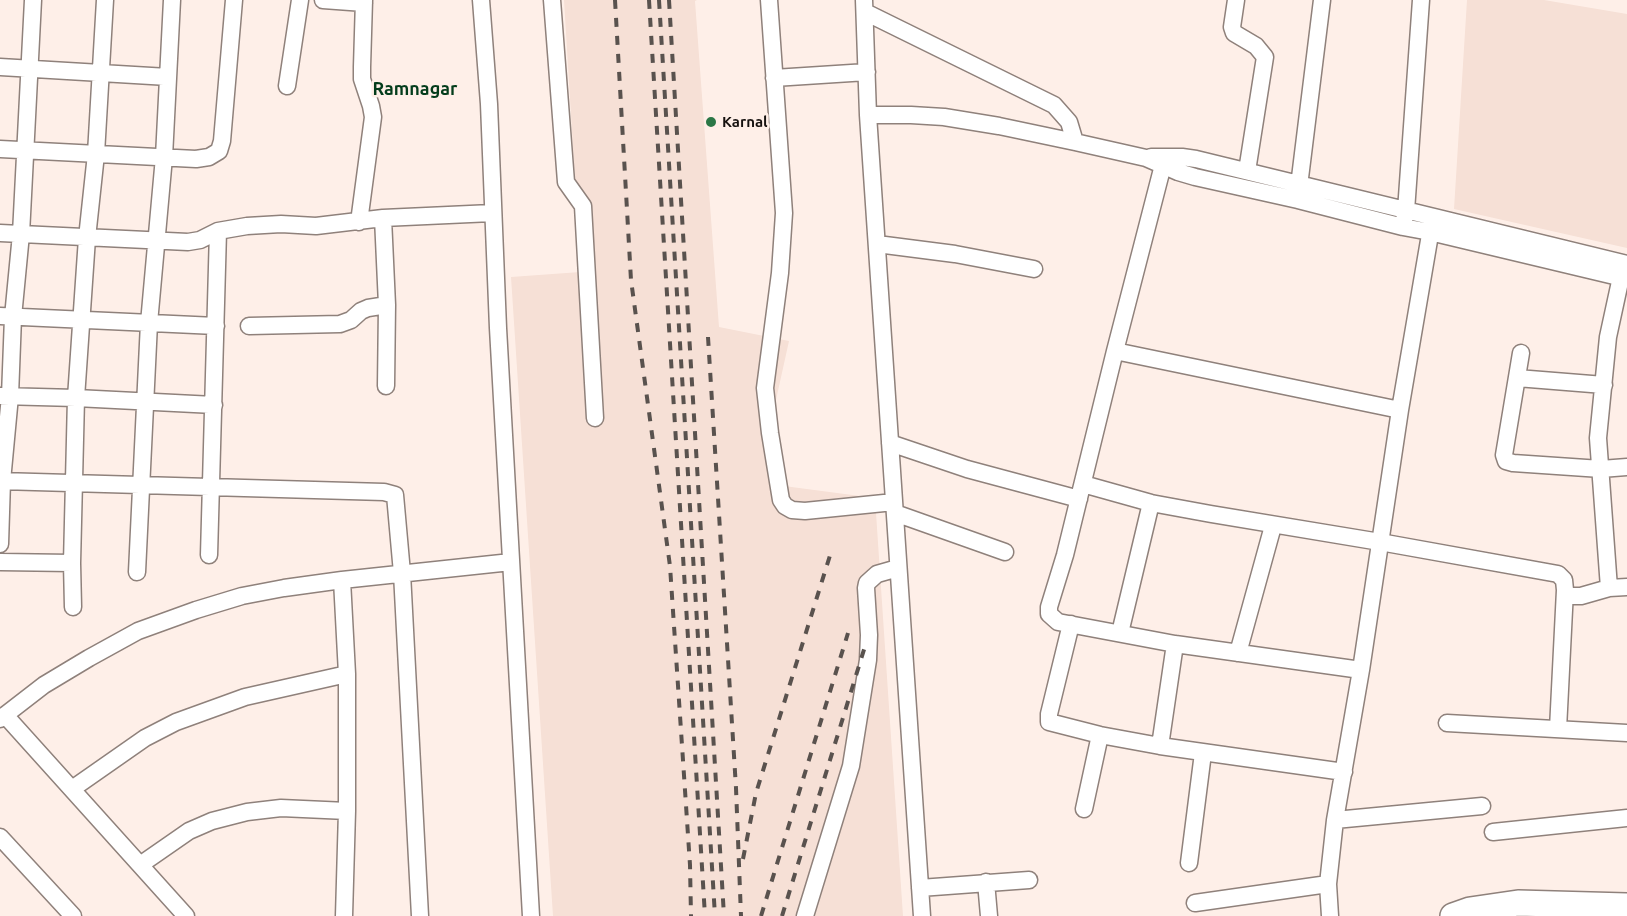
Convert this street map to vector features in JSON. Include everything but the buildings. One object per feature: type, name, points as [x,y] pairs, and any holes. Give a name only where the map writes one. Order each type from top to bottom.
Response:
[{"type":"highway","points":[[1453,916],[1470,910],[1518,903],[1627,906]]},
{"type":"street","points":[[0,544],[6,316],[22,234],[34,0]]},
{"type":"street","points":[[73,607],[72,564],[76,398],[83,319],[87,238],[96,154],[104,0]]},
{"type":"street","points":[[136,572],[142,484],[144,401],[164,157],[172,0]]},
{"type":"street","points":[[0,149],[196,159],[209,157],[219,151],[222,141],[234,0]]},
{"type":"street","points":[[287,86],[300,0]]},
{"type":"street","points":[[323,0],[364,2],[362,79],[371,106],[372,123],[359,222]]},
{"type":"street","points":[[481,0],[489,104],[492,213],[531,916]]},
{"type":"street","points":[[552,0],[566,182],[583,206],[595,418]]},
{"type":"street","points":[[769,0],[784,221],[780,273],[765,388],[781,500],[785,506],[792,510],[805,511],[894,508],[1005,552]]},
{"type":"street","points":[[1236,0],[1232,27],[1234,33],[1256,46],[1265,57],[1246,171]]},
{"type":"street","points":[[1298,192],[1322,0]]},
{"type":"street","points":[[1403,228],[1406,211],[1421,0]]},
{"type":"street","points":[[861,4],[922,916]]},
{"type":"street","points":[[861,4],[1054,105],[1069,122],[1075,142]]},
{"type":"street","points":[[774,78],[866,65]]},
{"type":"street","points":[[0,67],[168,77]]},
{"type":"street","points":[[868,115],[944,117],[999,126],[1146,158],[1195,177],[1298,192],[1406,211],[1431,225],[1625,273],[1608,337],[1598,438],[1609,588]]},
{"type":"street","points":[[1146,158],[1182,156],[1246,171],[1298,192],[1403,228],[1431,225]]},
{"type":"street","points":[[1163,166],[1115,351],[1066,555],[1049,607],[1049,614],[1052,619],[1058,622],[1176,644],[1361,670]]},
{"type":"street","points":[[0,233],[188,242],[200,240],[218,231],[264,224],[316,226],[383,218],[492,213]]},
{"type":"street","points":[[383,218],[387,305],[386,386]]},
{"type":"street","points":[[1330,916],[1328,884],[1335,820],[1361,670],[1400,410],[1431,225]]},
{"type":"street","points":[[209,555],[218,231]]},
{"type":"street","points":[[877,244],[955,254],[1034,269]]},
{"type":"street","points":[[249,326],[340,324],[351,320],[361,311],[368,308],[387,305]]},
{"type":"street","points":[[6,316],[216,326]]},
{"type":"street","points":[[1115,351],[1400,410]]},
{"type":"street","points":[[1521,353],[1504,454],[1506,461],[1601,469],[1627,467]]},
{"type":"street","points":[[1517,378],[1604,385]]},
{"type":"street","points":[[5,396],[214,405]]},
{"type":"street","points":[[890,443],[967,469],[1081,492],[1558,574],[1564,580],[1565,590],[1558,729]]},
{"type":"street","points":[[1,481],[142,484],[390,493],[395,495],[402,573],[420,916]]},
{"type":"street","points":[[1120,633],[1151,503]]},
{"type":"street","points":[[1238,653],[1273,526]]},
{"type":"street","points":[[0,562],[72,564]]},
{"type":"street","points":[[186,916],[72,789],[3,717],[44,685],[89,658],[138,631],[196,610],[242,596],[284,588],[511,562]]},
{"type":"street","points":[[805,916],[851,766],[868,660],[867,583],[878,574],[898,568]]},
{"type":"street","points":[[342,580],[347,674],[344,916]]},
{"type":"street","points":[[1565,590],[1568,595],[1581,596],[1609,588],[1627,587]]},
{"type":"street","points":[[1071,624],[1049,714],[1049,722],[1100,735],[1160,746],[1344,772]]},
{"type":"street","points":[[1160,746],[1176,644]]},
{"type":"street","points":[[72,789],[145,738],[176,722],[246,697],[347,674]]},
{"type":"street","points":[[1447,722],[1627,733]]},
{"type":"street","points":[[1084,810],[1100,735]]},
{"type":"street","points":[[1189,863],[1203,753]]},
{"type":"street","points":[[1335,820],[1482,806]]},
{"type":"street","points":[[140,865],[189,831],[212,821],[248,812],[282,808],[346,811]]},
{"type":"street","points":[[1493,832],[1627,818]]},
{"type":"street","points":[[0,837],[73,916]]},
{"type":"street","points":[[920,888],[1029,880]]},
{"type":"street","points":[[986,882],[989,916]]},
{"type":"street","points":[[1195,904],[1328,884]]},
{"type":"shaded area","points":[[564,0],[697,0],[695,1],[719,327],[789,341],[774,409],[784,486],[875,498],[903,916],[553,916],[511,277],[594,271],[591,204],[575,181]]},
{"type":"shaded area","points":[[1467,0],[1544,0],[1627,14],[1627,248],[1454,209]]},
{"type":"railway","points":[[615,0],[631,280],[670,566],[690,865],[691,916]]},
{"type":"railway","points":[[649,0],[705,916]]},
{"type":"railway","points":[[659,0],[715,916]]},
{"type":"railway","points":[[669,0],[724,916]]},
{"type":"railway","points":[[708,337],[736,788],[741,916]]},
{"type":"railway","points":[[743,859],[756,793],[832,549]]},
{"type":"railway","points":[[761,916],[848,633]]},
{"type":"railway","points":[[782,916],[866,643]]},
{"type":"place","name":"Karnal","points":[[711,122]]},
{"type":"district","name":"Ramnagar","points":[[415,89]]}]
